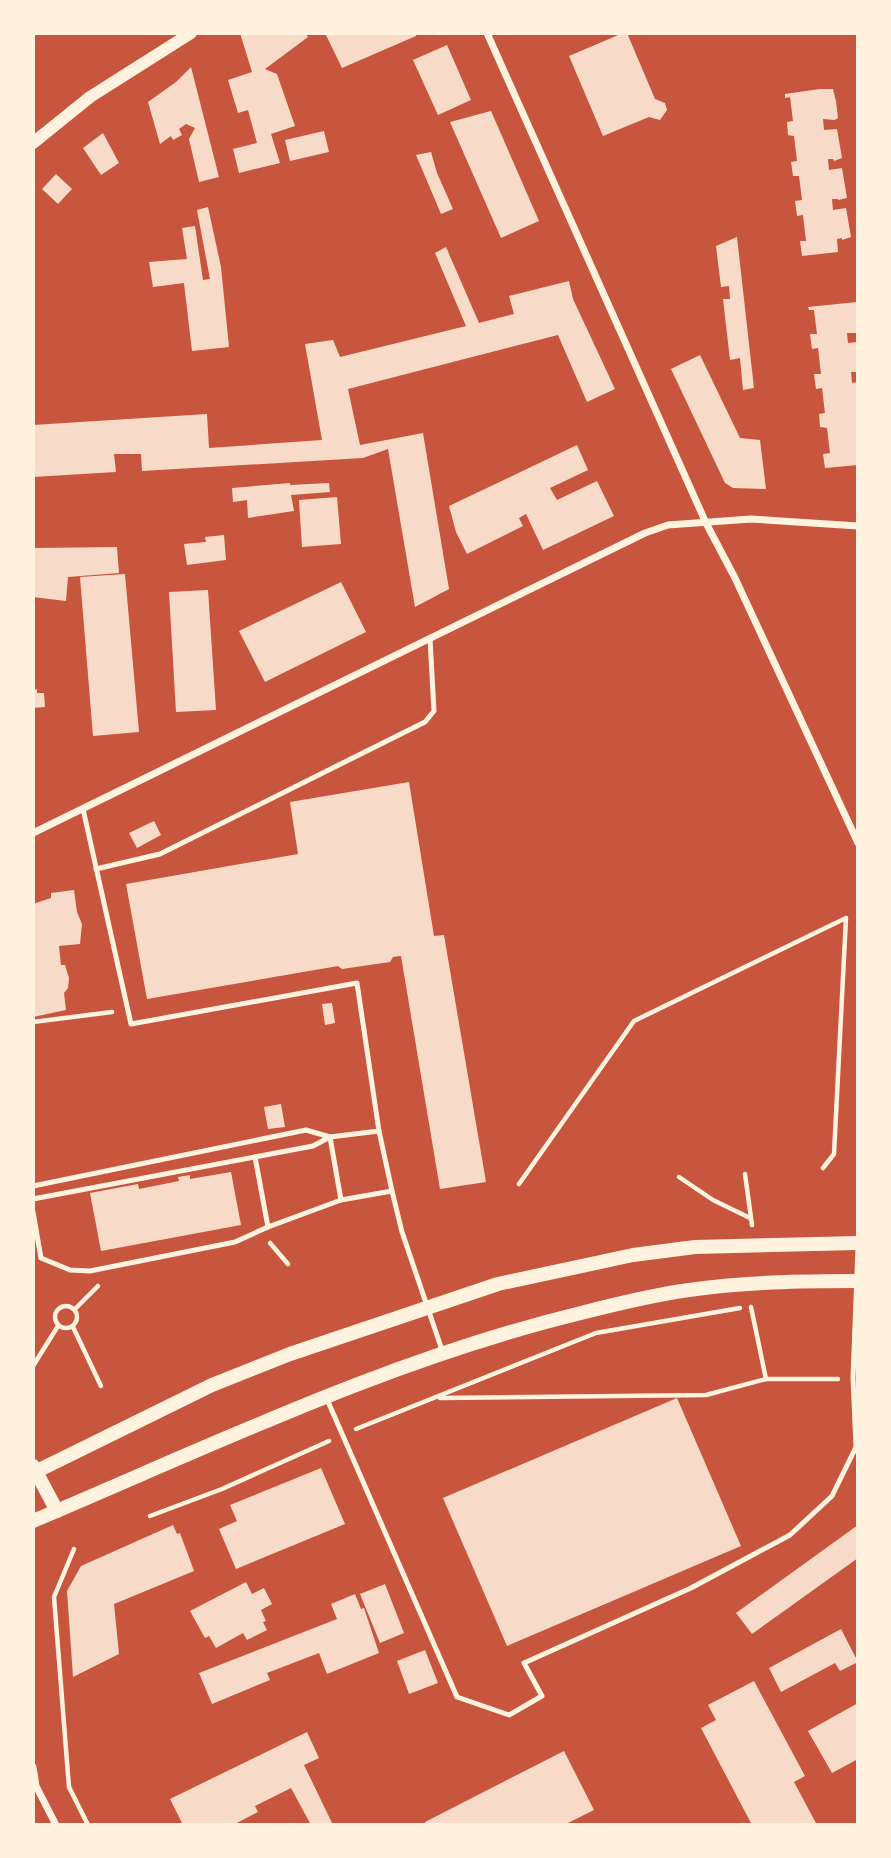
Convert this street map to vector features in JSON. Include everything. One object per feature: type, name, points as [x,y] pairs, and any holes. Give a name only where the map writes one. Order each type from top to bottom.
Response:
[{"type":"main road","points":[[57,1511],[34,1470],[212,1385],[290,1354],[427,1306],[498,1284],[567,1268],[670,1251],[754,1244],[858,1245]]},
{"type":"main road","points":[[33,1521],[326,1397],[443,1353],[533,1324],[687,1290],[753,1283],[857,1281]]},
{"type":"street","points":[[33,143],[90,97],[191,33]]},
{"type":"street","points":[[487,33],[706,523],[735,578],[858,843]]},
{"type":"street","points":[[33,834],[645,533],[668,525],[751,519],[858,526]]},
{"type":"street","points":[[33,1767],[36,1786],[56,1825]]},
{"type":"lane","points":[[96,869],[160,853],[425,722],[434,711],[430,639]]},
{"type":"lane","points":[[83,809],[131,1024],[357,983],[379,1131],[392,1191],[402,1233],[443,1353]]},
{"type":"lane","points":[[33,1186],[306,1130],[330,1137]]},
{"type":"lane","points":[[33,1199],[313,1146],[330,1137],[379,1131]]},
{"type":"lane","points":[[330,1137],[341,1200]]},
{"type":"lane","points":[[254,1157],[268,1227]]},
{"type":"lane","points":[[33,1212],[36,1245],[41,1258],[70,1270],[90,1271],[235,1242],[341,1200],[392,1191]]},
{"type":"lane","points":[[326,1397],[457,1697],[509,1715],[542,1696],[524,1663],[691,1588],[790,1535],[832,1496],[856,1447],[853,1378],[856,1358],[858,1245]]},
{"type":"path","points":[[519,1184],[634,1021],[846,918],[835,1154],[824,1168]]},
{"type":"path","points":[[33,1022],[127,1010]]},
{"type":"path","points":[[745,1174],[754,1244]]},
{"type":"path","points":[[679,1177],[713,1200],[751,1218]]},
{"type":"path","points":[[260,1231],[288,1264]]},
{"type":"path","points":[[753,1283],[751,1307],[766,1379]]},
{"type":"path","points":[[33,1366],[58,1326],[56,1312],[61,1307],[70,1306],[77,1313],[73,1327]]},
{"type":"path","points":[[150,1516],[222,1489],[343,1434],[596,1334],[751,1307]]},
{"type":"path","points":[[58,1326],[73,1327]]},
{"type":"path","points":[[73,1327],[100,1386]]},
{"type":"path","points":[[435,1398],[706,1395],[766,1379],[853,1378]]},
{"type":"path","points":[[74,1549],[54,1597],[69,1787],[88,1825]]},
{"type":"building","points":[[240,33],[305,33],[308,37],[265,69],[277,74],[295,126],[271,134],[280,163],[239,173],[233,149],[257,143],[248,110],[238,113],[228,80],[252,72]]},
{"type":"building","points":[[325,33],[415,33],[416,36],[342,68]]},
{"type":"building","points":[[627,33],[655,99],[665,103],[667,110],[660,120],[649,117],[603,136],[569,56]]},
{"type":"building","points":[[447,45],[471,100],[438,115],[413,60]]},
{"type":"building","points":[[191,67],[219,177],[199,182],[189,139],[195,128],[186,124],[179,129],[182,135],[173,140],[171,136],[160,144],[148,102],[176,82]]},
{"type":"building","points":[[833,89],[836,101],[838,118],[823,119],[824,130],[837,129],[842,158],[834,161],[828,159],[829,170],[842,168],[847,198],[832,199],[833,210],[846,208],[851,237],[837,239],[838,252],[802,256],[800,241],[806,241],[803,215],[797,216],[795,201],[802,200],[799,176],[793,176],[791,162],[797,161],[794,136],[788,135],[787,122],[793,121],[790,97],[785,98],[785,94]]},
{"type":"building","points":[[491,111],[539,221],[501,238],[450,122]]},
{"type":"building","points":[[324,131],[329,152],[290,161],[285,140]]},
{"type":"building","points":[[103,133],[119,163],[101,175],[83,148]]},
{"type":"building","points":[[431,152],[453,209],[441,214],[416,155]]},
{"type":"building","points":[[56,174],[72,189],[58,204],[42,189]]},
{"type":"building","points":[[208,207],[221,267],[229,347],[192,351],[184,283],[153,287],[149,262],[187,259],[182,228],[195,226],[203,280],[210,279],[197,210]]},
{"type":"building","points":[[737,237],[754,388],[743,390],[740,358],[730,360],[723,299],[730,299],[729,286],[721,287],[716,246]]},
{"type":"building","points":[[446,247],[479,323],[514,314],[509,296],[569,281],[573,299],[615,389],[587,402],[558,335],[348,389],[360,445],[423,433],[449,589],[415,607],[388,449],[363,458],[142,471],[141,454],[114,454],[116,472],[33,477],[33,425],[207,414],[209,448],[322,440],[305,344],[333,340],[340,357],[466,326],[435,253]]},
{"type":"building","points":[[857,302],[858,333],[847,333],[848,343],[858,342],[858,372],[851,372],[852,383],[858,382],[858,465],[825,468],[823,454],[830,453],[827,428],[820,427],[819,414],[825,413],[822,388],[816,389],[814,374],[821,374],[818,348],[812,349],[810,334],[817,334],[814,310],[809,310],[808,307]]},
{"type":"building","points":[[700,355],[740,438],[760,440],[766,489],[733,488],[725,483],[671,369]]},
{"type":"building","points":[[577,445],[588,470],[550,488],[557,500],[597,481],[614,516],[543,550],[526,514],[519,518],[523,526],[467,554],[456,532],[449,506]]},
{"type":"building","points":[[329,483],[330,492],[291,495],[294,511],[248,518],[247,500],[233,502],[232,488]]},
{"type":"building","points":[[337,497],[341,544],[302,547],[299,500]]},
{"type":"building","points":[[224,535],[226,560],[187,565],[184,544],[206,542],[205,537]]},
{"type":"building","points":[[117,547],[119,573],[68,577],[66,601],[33,597],[33,548]]},
{"type":"building","points":[[125,574],[139,732],[93,736],[80,577]]},
{"type":"building","points":[[341,582],[366,632],[265,682],[239,631]]},
{"type":"building","points":[[208,590],[216,710],[176,712],[169,592]]},
{"type":"building","points":[[37,689],[37,693],[44,693],[45,707],[33,708],[33,690]]},
{"type":"building","points":[[409,782],[434,936],[444,935],[486,1182],[440,1189],[401,956],[393,957],[390,962],[342,969],[338,966],[147,999],[126,884],[298,854],[290,802]]},
{"type":"building","points":[[154,821],[161,835],[137,848],[129,833]]},
{"type":"building","points":[[74,890],[77,912],[82,924],[80,944],[59,946],[61,965],[65,965],[69,978],[68,988],[64,993],[66,1010],[33,1017],[33,904],[51,898],[51,893]]},
{"type":"building","points":[[332,1003],[335,1023],[325,1025],[322,1004]]},
{"type":"building","points":[[281,1104],[285,1127],[268,1129],[264,1107]]},
{"type":"building","points":[[231,1172],[241,1225],[101,1251],[90,1193],[138,1184],[139,1189],[179,1181],[178,1177],[190,1175],[190,1179]]},
{"type":"building","points":[[677,1398],[741,1546],[507,1646],[443,1498]]},
{"type":"building","points":[[321,1468],[345,1524],[236,1569],[219,1529],[237,1521],[230,1505]]},
{"type":"building","points":[[173,1525],[177,1534],[180,1533],[194,1571],[114,1604],[119,1654],[73,1677],[67,1591],[81,1566]]},
{"type":"building","points":[[858,1525],[858,1558],[752,1634],[736,1613]]},
{"type":"building","points":[[246,1582],[252,1594],[264,1588],[272,1604],[261,1610],[267,1630],[247,1640],[243,1633],[216,1648],[209,1636],[205,1638],[190,1611]]},
{"type":"building","points":[[385,1584],[404,1633],[380,1643],[360,1594]]},
{"type":"building","points":[[355,1594],[361,1609],[364,1608],[379,1653],[327,1674],[319,1653],[267,1673],[270,1680],[212,1704],[199,1673],[337,1619],[331,1604]]},
{"type":"building","points":[[841,1629],[858,1662],[840,1671],[835,1663],[781,1692],[769,1668]]},
{"type":"building","points":[[425,1650],[438,1683],[409,1694],[397,1661]]},
{"type":"building","points":[[754,1681],[805,1776],[794,1782],[817,1825],[752,1825],[701,1728],[716,1720],[708,1705]]},
{"type":"building","points":[[858,1703],[858,1759],[832,1773],[808,1731]]},
{"type":"building","points":[[307,1732],[319,1758],[304,1765],[333,1825],[311,1825],[291,1788],[255,1806],[258,1812],[233,1825],[183,1825],[170,1799]]},
{"type":"building","points":[[564,1751],[594,1810],[564,1825],[426,1825],[425,1822]]}]
